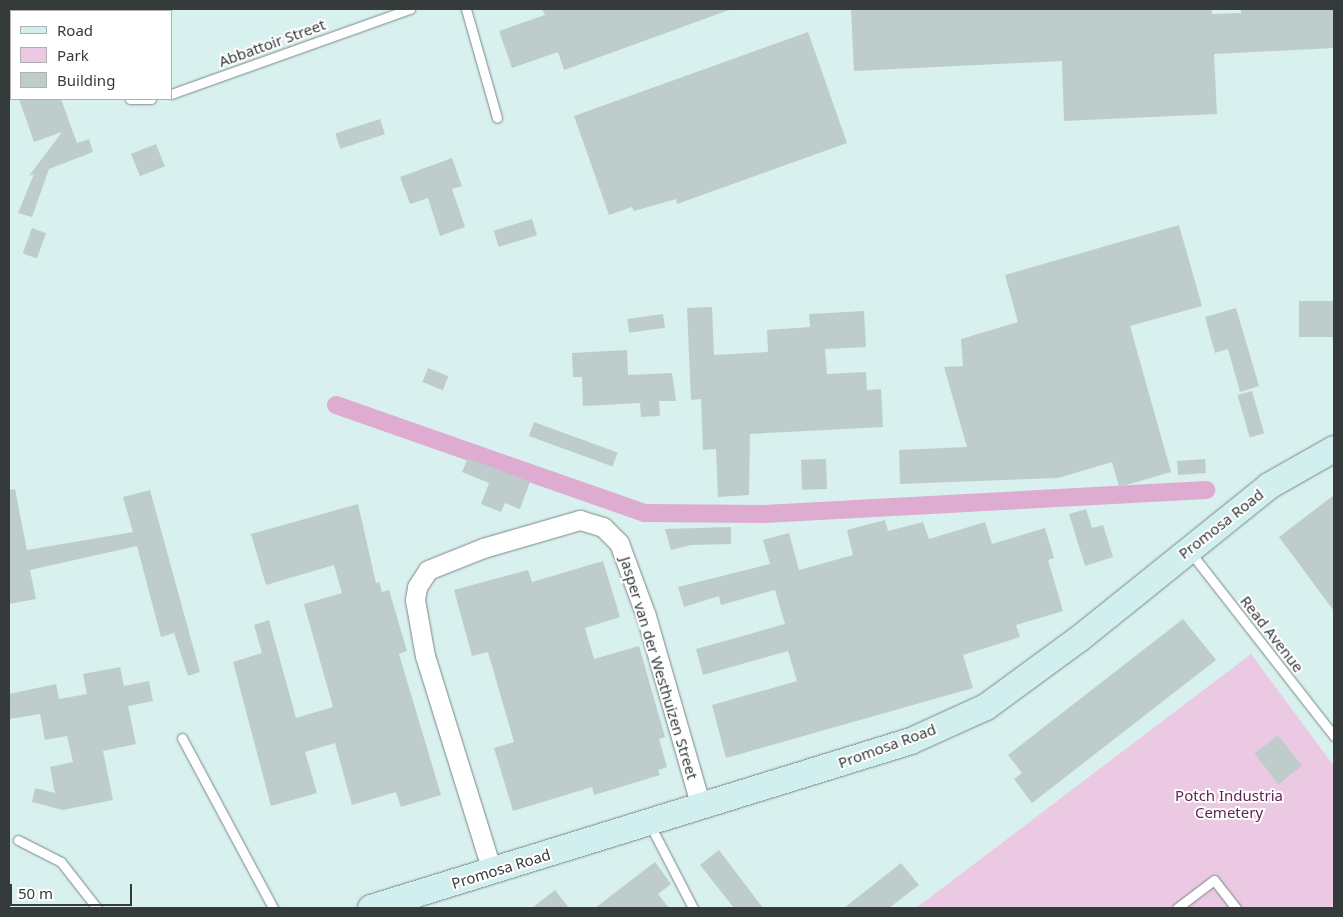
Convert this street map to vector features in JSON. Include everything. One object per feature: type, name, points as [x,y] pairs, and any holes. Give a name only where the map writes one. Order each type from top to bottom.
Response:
[{"type":"street","name":"Promosa Road","points":[[385,906],[911,741],[986,707],[1079,639],[1188,549],[1269,486],[1334,449]]},
{"type":"street","name":"Jasper van der Westhuizen Street","points":[[492,871],[425,656],[415,600],[417,587],[428,570],[491,545],[580,520],[604,527],[619,542],[646,616],[701,807]]},
{"type":"lane","name":"Abbattoir Street","points":[[172,94],[410,9]]},
{"type":"lane","points":[[466,9],[497,118]]},
{"type":"lane","name":"Read Avenue","points":[[1188,549],[1334,736]]},
{"type":"lane","points":[[182,738],[272,908]]},
{"type":"lane","points":[[648,823],[693,908]]},
{"type":"lane","points":[[18,840],[61,862],[97,908]]},
{"type":"lane","points":[[1177,908],[1214,880],[1236,908]]},
{"type":"shaded area","points":[[9,9],[1334,9],[1334,908],[9,908]]},
{"type":"green space","name":"Potch Industria Cemetery","points":[[1251,654],[1334,766],[1334,908],[916,908]]},
{"type":"building","points":[[542,9],[729,10],[564,70],[558,52],[512,68],[499,31],[545,15]]},
{"type":"building","points":[[851,9],[1212,9],[1212,14],[1241,13],[1241,9],[1334,9],[1334,48],[1214,54],[1217,114],[1064,121],[1062,61],[854,71]]},
{"type":"building","points":[[808,32],[847,143],[677,204],[676,199],[634,211],[632,207],[609,215],[574,116]]},
{"type":"building","points":[[19,100],[61,100],[77,143],[89,139],[93,152],[49,169],[32,217],[18,213],[34,174],[29,176],[62,132],[34,142]]},
{"type":"building","points":[[380,119],[385,134],[340,149],[335,134]]},
{"type":"building","points":[[156,144],[165,166],[140,176],[131,154]]},
{"type":"building","points":[[452,158],[462,186],[452,189],[465,227],[440,236],[428,198],[410,204],[400,177]]},
{"type":"building","points":[[532,219],[537,235],[499,247],[494,231]]},
{"type":"building","points":[[1179,225],[1202,306],[1130,326],[1171,472],[1119,487],[1112,462],[1058,478],[900,484],[899,450],[967,447],[944,367],[963,366],[961,339],[1018,322],[1005,275]]},
{"type":"building","points":[[32,228],[46,233],[37,259],[23,253]]},
{"type":"building","points":[[1299,301],[1334,301],[1334,337],[1299,337]]},
{"type":"building","points":[[712,307],[714,355],[768,352],[767,330],[810,327],[809,314],[864,311],[866,347],[825,349],[827,374],[866,372],[867,390],[881,389],[883,427],[750,434],[749,495],[718,497],[716,449],[703,450],[701,399],[691,400],[687,308]]},
{"type":"building","points":[[1236,308],[1259,386],[1240,392],[1228,349],[1215,353],[1205,317]]},
{"type":"building","points":[[663,314],[665,328],[629,333],[627,319]]},
{"type":"building","points":[[627,350],[628,375],[672,373],[676,401],[659,401],[660,416],[641,417],[640,403],[583,406],[582,377],[573,377],[572,353]]},
{"type":"building","points":[[428,368],[448,376],[443,390],[422,382]]},
{"type":"building","points":[[1252,391],[1264,433],[1250,437],[1238,395]]},
{"type":"building","points":[[534,422],[618,452],[613,467],[529,436]]},
{"type":"building","points":[[468,458],[530,482],[520,509],[505,503],[501,512],[481,504],[489,483],[462,472]]},
{"type":"building","points":[[826,459],[827,489],[802,490],[801,460]]},
{"type":"building","points":[[1205,459],[1206,473],[1178,475],[1177,461]]},
{"type":"building","points":[[15,489],[27,550],[133,532],[123,497],[150,490],[200,672],[188,676],[174,633],[161,637],[137,546],[30,570],[36,599],[9,604],[9,490]]},
{"type":"building","points":[[1334,495],[1334,611],[1279,537]]},
{"type":"building","points":[[358,504],[376,583],[379,582],[382,592],[389,590],[407,651],[399,654],[441,795],[401,807],[396,792],[352,805],[335,743],[305,752],[317,793],[271,806],[233,662],[262,653],[254,625],[269,620],[296,718],[333,707],[304,604],[342,593],[334,565],[266,585],[251,534]]},
{"type":"building","points":[[1086,509],[1092,528],[1103,525],[1113,557],[1085,566],[1069,514]]},
{"type":"building","points":[[885,520],[888,531],[923,522],[929,539],[985,522],[992,544],[1045,528],[1054,558],[1048,560],[1063,611],[1016,625],[1020,637],[963,655],[973,688],[726,758],[712,705],[797,681],[788,651],[703,675],[696,649],[785,624],[775,590],[721,605],[719,596],[684,607],[678,587],[770,564],[763,540],[789,533],[799,570],[853,555],[847,530]]},
{"type":"building","points":[[731,527],[731,544],[691,545],[671,550],[665,529]]},
{"type":"building","points":[[603,561],[620,617],[585,628],[594,659],[639,646],[665,737],[659,739],[667,767],[658,770],[660,775],[594,795],[592,787],[513,811],[494,748],[514,742],[488,652],[472,656],[454,590],[528,570],[532,582]]},
{"type":"building","points":[[1183,619],[1216,660],[1032,803],[1014,779],[1022,773],[1008,755]]},
{"type":"building","points":[[120,667],[124,686],[149,681],[153,701],[128,706],[136,744],[103,751],[113,800],[63,810],[32,802],[35,788],[55,793],[50,767],[73,762],[67,736],[45,740],[40,714],[9,719],[9,694],[56,684],[59,699],[87,694],[83,674]]},
{"type":"building","points":[[1278,735],[1302,766],[1278,784],[1254,753]]},
{"type":"building","points":[[719,850],[763,908],[734,908],[700,865]]},
{"type":"building","points":[[655,862],[671,884],[658,894],[669,908],[595,908]]},
{"type":"building","points":[[901,863],[919,885],[889,908],[844,908]]},
{"type":"building","points":[[555,890],[569,908],[532,908]]},
{"type":"waterway","points":[[336,405],[645,513],[764,514],[1206,490]]}]
